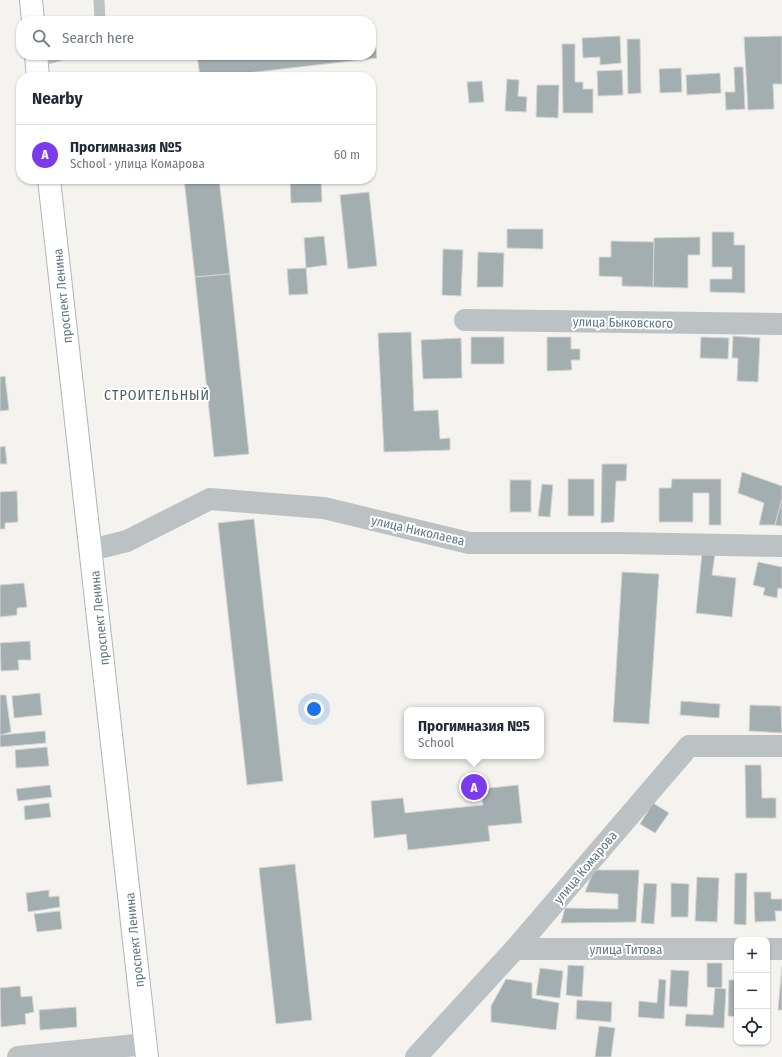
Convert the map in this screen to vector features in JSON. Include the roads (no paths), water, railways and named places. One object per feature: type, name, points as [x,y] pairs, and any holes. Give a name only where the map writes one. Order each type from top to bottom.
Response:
[{"type":"main road","points":[[31,0],[33,16]]},
{"type":"main road","name":"проспект Ленина","points":[[50,184],[146,1050]]},
{"type":"street","name":"улица Быковского","points":[[465,320],[782,324]]},
{"type":"street","name":"улица Николаева","points":[[91,550],[127,541],[210,499],[324,508],[469,543],[782,546]]},
{"type":"street","name":"улица Комарова","points":[[416,1057],[515,949],[688,746],[782,746]]},
{"type":"street","name":"улица Титова","points":[[515,949],[734,949]]},
{"type":"street","points":[[770,949],[782,949]]},
{"type":"street","points":[[18,1057],[146,1050]]},
{"type":"lane","points":[[99,0],[100,16]]},
{"type":"lane","points":[[37,65],[49,60]]},
{"type":"place","name":"Прогимназия №5","points":[[474,787]]},
{"type":"district","name":"СТРОИТЕЛЬНЫЙ","points":[[157,395]]}]
